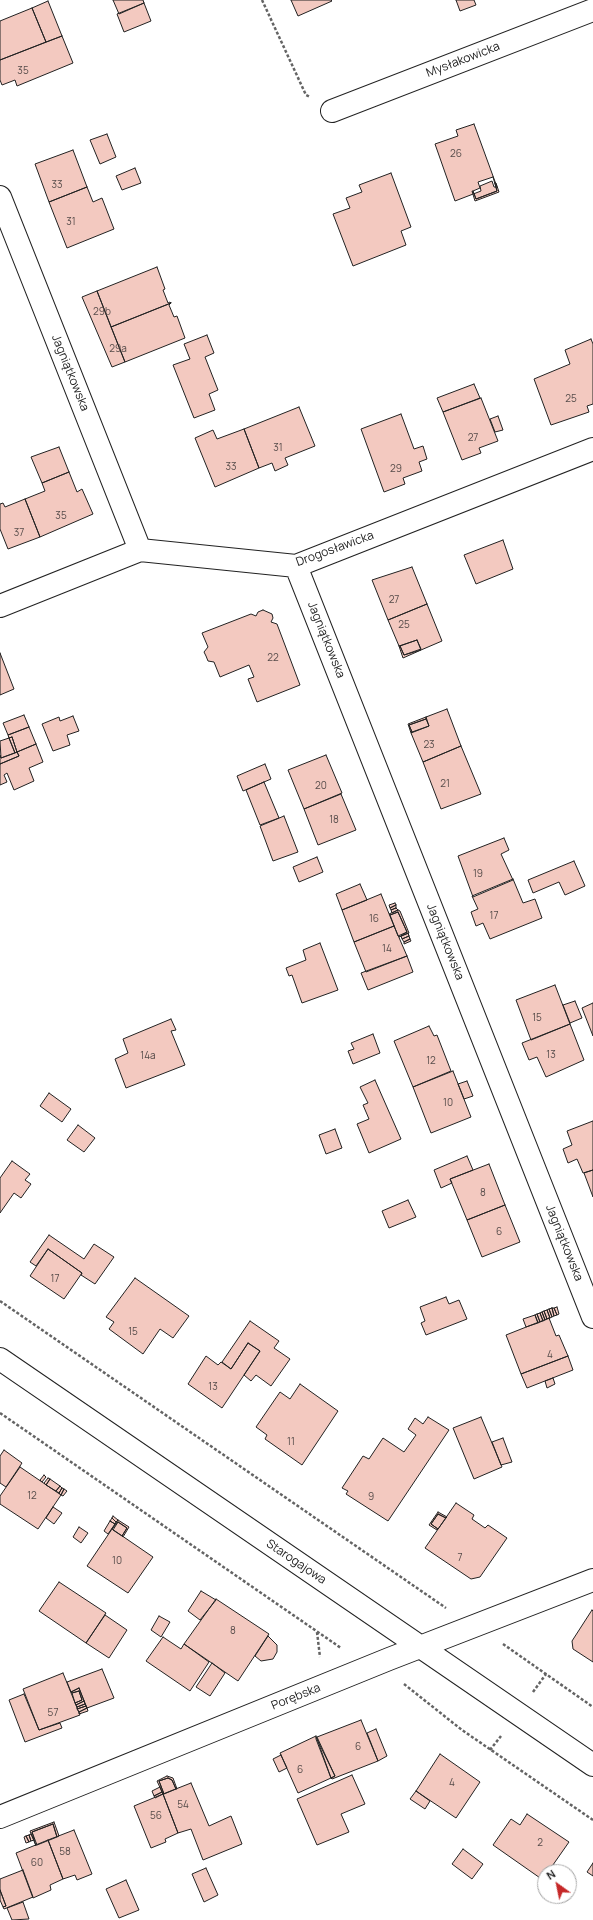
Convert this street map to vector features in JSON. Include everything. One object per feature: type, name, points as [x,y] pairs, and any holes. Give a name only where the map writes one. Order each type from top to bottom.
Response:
[{"type":"street","name":"Mysłakowicka","points":[[332,111],[593,10]]},
{"type":"street","name":"Jagniątkowska","points":[[0,197],[140,550]]},
{"type":"street","name":"Drogosławicka","points":[[0,606],[140,550],[296,566],[593,448]]},
{"type":"street","name":"Jagniątkowska","points":[[296,566],[593,1317]]},
{"type":"street","name":"Starogajowa","points":[[0,1359],[593,1765]]},
{"type":"street","name":"Porębska","points":[[0,1816],[419,1647],[593,1580]]},
{"type":"path","points":[[262,0],[306,95],[332,111]]},
{"type":"path","points":[[0,1301],[448,1609]]},
{"type":"path","points":[[0,1413],[343,1649]]},
{"type":"path","points":[[317,1631],[321,1662]]},
{"type":"path","points":[[505,1645],[593,1707]]},
{"type":"path","points":[[530,1696],[546,1674]]},
{"type":"path","points":[[398,1681],[473,1738],[593,1820]]},
{"type":"building","points":[[113,0],[143,0],[144,3],[119,14]]},
{"type":"building","points":[[291,0],[331,0],[332,1],[298,16]]},
{"type":"building","points":[[456,0],[474,0],[476,5],[460,11]]},
{"type":"building","points":[[48,1],[62,36],[46,42],[32,8]]},
{"type":"building","points":[[144,3],[151,21],[124,32],[117,14]]},
{"type":"building","points":[[32,8],[46,42],[0,60],[0,21]]},
{"type":"building","points":[[62,36],[73,63],[17,86],[15,80],[2,85],[0,80],[0,60]]},
{"type":"building","points":[[474,124],[497,187],[494,187],[492,181],[480,186],[481,191],[455,201],[435,144],[458,136],[456,130]]},
{"type":"building","points":[[107,134],[116,157],[100,164],[90,140]]},
{"type":"building","points":[[73,150],[87,187],[49,202],[35,164]]},
{"type":"building","points":[[135,168],[141,183],[122,190],[116,176]]},
{"type":"building","points":[[391,173],[411,227],[401,231],[406,245],[353,266],[333,214],[350,208],[346,198],[362,192],[359,185]]},
{"type":"building","points":[[493,177],[497,191],[476,199],[473,191],[480,188],[478,182]]},
{"type":"building","points":[[495,183],[499,192],[475,201],[472,191],[476,199],[497,191]]},
{"type":"building","points":[[87,187],[93,202],[102,198],[114,229],[67,248],[49,202]]},
{"type":"building","points":[[157,267],[165,289],[163,290],[168,303],[171,303],[111,327],[97,291]]},
{"type":"building","points":[[97,291],[125,362],[112,367],[82,297]]},
{"type":"building","points":[[171,303],[169,305],[174,317],[177,316],[185,338],[125,362],[111,327]]},
{"type":"building","points":[[207,335],[214,353],[205,357],[218,390],[209,394],[215,410],[194,418],[173,365],[190,359],[184,344]]},
{"type":"building","points":[[591,339],[593,344],[593,404],[587,406],[589,412],[551,425],[534,379],[570,364],[565,350]]},
{"type":"building","points":[[474,384],[480,398],[443,412],[437,398]]},
{"type":"building","points":[[481,398],[498,441],[479,448],[481,453],[462,460],[443,412]]},
{"type":"building","points":[[299,407],[315,446],[285,458],[288,465],[275,471],[272,463],[259,468],[244,429]]},
{"type":"building","points":[[401,414],[414,449],[423,446],[427,459],[419,462],[422,471],[403,478],[405,484],[384,492],[361,429]]},
{"type":"building","points":[[498,416],[503,430],[495,432],[490,419]]},
{"type":"building","points":[[244,429],[259,468],[215,487],[195,438],[213,430],[217,439]]},
{"type":"building","points":[[59,447],[69,472],[42,483],[31,457]]},
{"type":"building","points":[[69,472],[77,492],[82,489],[93,514],[40,537],[25,499],[45,491],[42,483]]},
{"type":"building","points":[[25,499],[40,537],[8,549],[0,529],[0,504],[3,503],[5,507]]},
{"type":"building","points":[[503,540],[513,569],[476,584],[464,555]]},
{"type":"building","points":[[412,567],[427,604],[388,620],[372,580]]},
{"type":"building","points":[[427,604],[442,641],[421,650],[417,640],[399,646],[388,620]]},
{"type":"building","points":[[263,610],[272,614],[273,618],[271,622],[277,624],[300,685],[257,702],[248,679],[254,677],[249,665],[220,677],[214,662],[208,661],[204,652],[208,647],[202,633],[251,614],[256,616],[258,612]]},
{"type":"building","points":[[417,640],[421,649],[404,655],[400,646]]},
{"type":"building","points":[[399,646],[404,655],[421,650],[403,658]]},
{"type":"building","points":[[0,653],[14,689],[0,695]]},
{"type":"building","points":[[447,709],[461,746],[423,762],[411,733],[429,726],[426,717]]},
{"type":"building","points":[[24,715],[29,727],[8,735],[3,723]]},
{"type":"building","points":[[73,716],[79,731],[67,735],[70,745],[53,751],[42,724],[59,717],[60,721]]},
{"type":"building","points":[[426,717],[426,719],[409,725],[412,732],[411,733],[408,724]]},
{"type":"building","points":[[426,719],[429,726],[412,732],[409,725]]},
{"type":"building","points":[[29,727],[36,744],[17,752],[12,737],[9,738],[8,735]]},
{"type":"building","points":[[12,737],[17,752],[15,753],[9,738]]},
{"type":"building","points":[[9,738],[15,753],[1,758],[0,741]]},
{"type":"building","points":[[36,744],[43,762],[29,768],[34,781],[14,790],[7,773],[4,775],[7,782],[0,785],[0,764],[19,756],[17,752]]},
{"type":"building","points":[[461,746],[481,794],[441,809],[423,762]]},
{"type":"building","points":[[17,752],[19,756],[0,764],[0,755],[1,758]]},
{"type":"building","points":[[326,755],[342,793],[304,809],[288,770]]},
{"type":"building","points":[[265,764],[271,779],[243,791],[237,776]]},
{"type":"building","points":[[264,782],[279,818],[260,825],[246,790]]},
{"type":"building","points":[[341,794],[356,830],[318,845],[304,809]]},
{"type":"building","points":[[284,816],[298,852],[273,861],[260,826]]},
{"type":"building","points":[[504,838],[509,850],[501,854],[513,880],[473,897],[458,856]]},
{"type":"building","points":[[317,857],[323,872],[299,882],[293,867]]},
{"type":"building","points":[[574,861],[585,886],[565,895],[559,882],[533,893],[528,880]]},
{"type":"building","points":[[513,879],[523,903],[535,899],[542,918],[490,939],[483,923],[476,926],[471,912],[478,909],[472,896]]},
{"type":"building","points":[[360,884],[367,900],[342,910],[336,894]]},
{"type":"building","points":[[381,894],[394,926],[354,942],[342,910]]},
{"type":"building","points":[[395,903],[396,905],[390,908],[389,905]]},
{"type":"building","points":[[396,905],[396,908],[391,910],[390,908]]},
{"type":"building","points":[[396,908],[398,910],[392,913],[391,910]]},
{"type":"building","points":[[398,910],[400,911],[409,933],[399,937],[407,932],[398,912],[389,914]]},
{"type":"building","points":[[398,912],[407,932],[398,936],[390,915]]},
{"type":"building","points":[[394,926],[407,956],[366,972],[354,942]]},
{"type":"building","points":[[408,933],[409,936],[402,939],[401,936]]},
{"type":"building","points":[[409,936],[410,939],[404,942],[402,939]]},
{"type":"building","points":[[410,939],[411,941],[404,944],[404,942]]},
{"type":"building","points":[[320,943],[338,990],[302,1003],[292,975],[289,976],[286,968],[306,960],[303,950]]},
{"type":"building","points":[[407,956],[413,972],[368,990],[361,973]]},
{"type":"building","points":[[555,985],[570,1024],[531,1040],[516,1000]]},
{"type":"building","points":[[575,1001],[582,1018],[570,1023],[563,1005]]},
{"type":"building","points":[[593,1003],[593,1036],[582,1008]]},
{"type":"building","points":[[171,1019],[176,1030],[171,1031],[185,1065],[126,1088],[115,1059],[128,1053],[123,1039]]},
{"type":"building","points":[[570,1024],[584,1060],[546,1077],[537,1057],[529,1060],[522,1043]]},
{"type":"building","points":[[429,1026],[434,1036],[437,1035],[451,1071],[413,1087],[394,1041]]},
{"type":"building","points":[[373,1034],[380,1053],[353,1064],[348,1051],[354,1049],[351,1043]]},
{"type":"building","points":[[453,1071],[471,1117],[431,1133],[413,1087]]},
{"type":"building","points":[[375,1080],[401,1139],[369,1153],[357,1124],[369,1119],[363,1105],[368,1103],[360,1087]]},
{"type":"building","points":[[467,1081],[473,1096],[464,1099],[458,1084]]},
{"type":"building","points":[[49,1093],[71,1109],[62,1122],[40,1106]]},
{"type":"building","points":[[593,1121],[593,1170],[583,1173],[577,1159],[568,1163],[563,1149],[572,1145],[567,1131]]},
{"type":"building","points":[[78,1125],[95,1138],[84,1152],[67,1140]]},
{"type":"building","points":[[335,1129],[342,1148],[326,1154],[319,1135]]},
{"type":"building","points":[[467,1156],[473,1170],[450,1179],[452,1183],[441,1188],[434,1170]]},
{"type":"building","points":[[12,1161],[30,1174],[25,1180],[31,1184],[21,1198],[14,1193],[0,1213],[0,1178]]},
{"type":"building","points":[[489,1164],[505,1205],[467,1220],[450,1179]]},
{"type":"building","points":[[593,1170],[593,1197],[584,1173]]},
{"type":"building","points":[[408,1200],[416,1217],[389,1228],[382,1211]]},
{"type":"building","points":[[505,1205],[520,1242],[482,1257],[467,1220]]},
{"type":"building","points":[[49,1235],[84,1259],[94,1244],[114,1257],[95,1284],[48,1249],[36,1266],[30,1262]]},
{"type":"building","points":[[48,1249],[82,1273],[64,1299],[30,1276]]},
{"type":"building","points":[[135,1278],[189,1316],[173,1338],[160,1329],[143,1354],[109,1329],[114,1322],[106,1317]]},
{"type":"building","points":[[446,1297],[449,1304],[459,1300],[467,1319],[426,1335],[421,1323],[425,1321],[420,1307]]},
{"type":"building","points":[[557,1307],[559,1314],[557,1315],[554,1308]]},
{"type":"building","points":[[552,1308],[554,1308],[557,1315],[554,1316]]},
{"type":"building","points":[[552,1308],[554,1316],[552,1317],[549,1309]]},
{"type":"building","points":[[549,1309],[552,1317],[550,1318],[547,1310]]},
{"type":"building","points":[[547,1310],[550,1318],[547,1319],[544,1311]]},
{"type":"building","points":[[544,1311],[547,1319],[545,1320],[542,1312]]},
{"type":"building","points":[[542,1312],[545,1320],[543,1321],[540,1313]]},
{"type":"building","points":[[540,1313],[543,1321],[540,1322],[537,1314]]},
{"type":"building","points":[[537,1314],[540,1322],[538,1323],[535,1315]]},
{"type":"building","points":[[535,1315],[538,1323],[526,1327],[523,1319]]},
{"type":"building","points":[[549,1318],[556,1336],[559,1335],[568,1356],[521,1374],[506,1335]]},
{"type":"building","points":[[250,1321],[279,1341],[274,1348],[290,1359],[271,1386],[256,1375],[251,1381],[244,1375],[260,1351],[248,1343],[231,1369],[222,1362]]},
{"type":"building","points":[[248,1343],[260,1351],[222,1408],[188,1384],[206,1356],[218,1365],[221,1362],[231,1369]]},
{"type":"building","points":[[568,1356],[573,1370],[527,1388],[521,1374]]},
{"type":"building","points":[[553,1378],[555,1384],[547,1388],[545,1381]]},
{"type":"building","points":[[300,1384],[338,1411],[302,1465],[265,1439],[267,1435],[256,1427],[280,1392],[290,1399]]},
{"type":"building","points":[[428,1417],[449,1430],[388,1521],[346,1494],[348,1491],[342,1488],[363,1456],[369,1459],[383,1438],[404,1452],[416,1435],[408,1429],[415,1418],[423,1424]]},
{"type":"building","points":[[481,1417],[502,1467],[474,1479],[453,1428]]},
{"type":"building","points":[[503,1438],[512,1462],[501,1465],[492,1442]]},
{"type":"building","points":[[4,1450],[22,1463],[6,1487],[0,1483],[0,1456]]},
{"type":"building","points":[[20,1467],[61,1495],[38,1529],[0,1504],[0,1496]]},
{"type":"building","points":[[44,1475],[46,1477],[42,1482],[40,1480]]},
{"type":"building","points":[[48,1478],[50,1479],[46,1485],[44,1483]]},
{"type":"building","points":[[50,1479],[60,1486],[56,1491],[46,1485]]},
{"type":"building","points":[[60,1486],[62,1488],[59,1493],[56,1491]]},
{"type":"building","points":[[62,1488],[64,1489],[61,1495],[59,1493]]},
{"type":"building","points":[[64,1489],[67,1491],[63,1496],[61,1495]]},
{"type":"building","points":[[456,1503],[474,1515],[472,1519],[485,1528],[488,1525],[507,1538],[480,1577],[471,1579],[425,1548]]},
{"type":"building","points":[[53,1507],[62,1513],[54,1524],[46,1518]]},
{"type":"building","points":[[438,1512],[447,1517],[446,1518],[438,1514],[431,1524],[438,1529],[437,1530],[429,1525]]},
{"type":"building","points":[[438,1514],[446,1518],[438,1529],[431,1524]]},
{"type":"building","points":[[113,1516],[118,1520],[116,1522],[112,1518]]},
{"type":"building","points":[[112,1518],[116,1522],[115,1524],[110,1521]]},
{"type":"building","points":[[118,1520],[129,1527],[123,1537],[122,1536],[127,1528],[118,1522],[112,1529]]},
{"type":"building","points":[[110,1521],[115,1524],[108,1534],[104,1531]]},
{"type":"building","points":[[118,1522],[127,1528],[122,1536],[113,1530]]},
{"type":"building","points":[[79,1527],[88,1533],[81,1543],[73,1537]]},
{"type":"building","points":[[112,1529],[153,1557],[128,1593],[87,1566]]},
{"type":"building","points":[[59,1582],[106,1613],[86,1643],[39,1611]]},
{"type":"building","points":[[201,1591],[216,1600],[200,1620],[188,1611]]},
{"type":"building","points":[[216,1599],[269,1634],[238,1681],[184,1644]]},
{"type":"building","points":[[592,1610],[593,1662],[573,1649],[572,1641]]},
{"type":"building","points":[[105,1615],[127,1630],[109,1658],[86,1643]]},
{"type":"building","points":[[159,1616],[170,1622],[161,1637],[151,1630]]},
{"type":"building","points":[[268,1636],[277,1645],[277,1652],[273,1659],[261,1661],[255,1656]]},
{"type":"building","points":[[163,1637],[181,1649],[184,1644],[209,1662],[190,1691],[146,1661]]},
{"type":"building","points":[[212,1663],[225,1673],[210,1696],[196,1687]]},
{"type":"building","points":[[102,1669],[114,1698],[87,1708],[79,1688],[71,1692],[67,1682]]},
{"type":"building","points":[[63,1673],[80,1715],[39,1730],[23,1689]]},
{"type":"building","points":[[79,1688],[84,1701],[76,1705],[75,1703],[82,1700],[79,1691],[71,1692]]},
{"type":"building","points":[[79,1691],[82,1700],[75,1703],[72,1693]]},
{"type":"building","points":[[24,1694],[39,1730],[60,1723],[62,1728],[25,1742],[9,1700]]},
{"type":"building","points":[[84,1701],[85,1704],[77,1707],[76,1705]]},
{"type":"building","points":[[85,1704],[86,1706],[77,1709],[77,1707]]},
{"type":"building","points":[[86,1706],[87,1708],[79,1712],[77,1709]]},
{"type":"building","points":[[87,1708],[88,1711],[79,1714],[79,1712]]},
{"type":"building","points":[[361,1720],[378,1761],[332,1779],[331,1778],[335,1776],[317,1737]]},
{"type":"building","points":[[376,1729],[387,1756],[378,1761],[367,1733]]},
{"type":"building","points":[[316,1736],[331,1778],[298,1793],[280,1753]]},
{"type":"building","points":[[316,1737],[335,1776],[331,1778],[316,1739]]},
{"type":"building","points":[[440,1754],[480,1782],[456,1818],[416,1791]]},
{"type":"building","points":[[281,1755],[287,1768],[279,1772],[273,1759]]},
{"type":"building","points":[[352,1775],[365,1804],[341,1814],[349,1832],[317,1845],[297,1799]]},
{"type":"building","points":[[167,1776],[173,1778],[177,1789],[172,1780],[168,1778],[159,1781],[163,1794],[157,1781]]},
{"type":"building","points":[[168,1778],[172,1780],[176,1789],[164,1794],[159,1781]]},
{"type":"building","points":[[191,1783],[209,1826],[231,1816],[242,1844],[203,1860],[191,1829],[178,1833],[163,1794]]},
{"type":"building","points":[[160,1787],[162,1792],[154,1796],[152,1791]]},
{"type":"building","points":[[416,1791],[430,1801],[425,1809],[410,1799]]},
{"type":"building","points":[[162,1792],[163,1794],[155,1798],[154,1796]]},
{"type":"building","points":[[163,1794],[178,1833],[165,1839],[166,1842],[151,1848],[134,1806]]},
{"type":"building","points":[[527,1814],[569,1842],[554,1864],[537,1864],[537,1876],[493,1845],[511,1819],[520,1825]]},
{"type":"building","points":[[54,1822],[59,1836],[57,1837],[53,1824],[32,1832],[36,1846],[30,1831]]},
{"type":"building","points":[[53,1824],[57,1837],[37,1845],[32,1832]]},
{"type":"building","points":[[74,1830],[92,1874],[77,1880],[75,1875],[63,1879],[48,1840]]},
{"type":"building","points":[[31,1834],[34,1840],[31,1841],[29,1835]]},
{"type":"building","points":[[29,1835],[31,1841],[29,1842],[26,1836]]},
{"type":"building","points":[[26,1836],[29,1842],[26,1843],[24,1837]]},
{"type":"building","points":[[48,1840],[63,1879],[50,1885],[51,1890],[33,1898],[16,1853]]},
{"type":"building","points":[[463,1849],[483,1864],[472,1879],[452,1864]]},
{"type":"building","points":[[593,1863],[593,1876],[587,1872]]},
{"type":"building","points":[[206,1868],[218,1895],[204,1902],[192,1874]]},
{"type":"building","points":[[23,1870],[33,1897],[4,1909],[3,1907],[6,1906],[0,1890],[0,1879]]},
{"type":"building","points":[[126,1880],[139,1910],[119,1918],[106,1889]]},
{"type":"building","points":[[0,1890],[6,1906],[3,1907],[0,1900]]},
{"type":"building","points":[[23,1902],[29,1919],[12,1920],[7,1908]]}]
